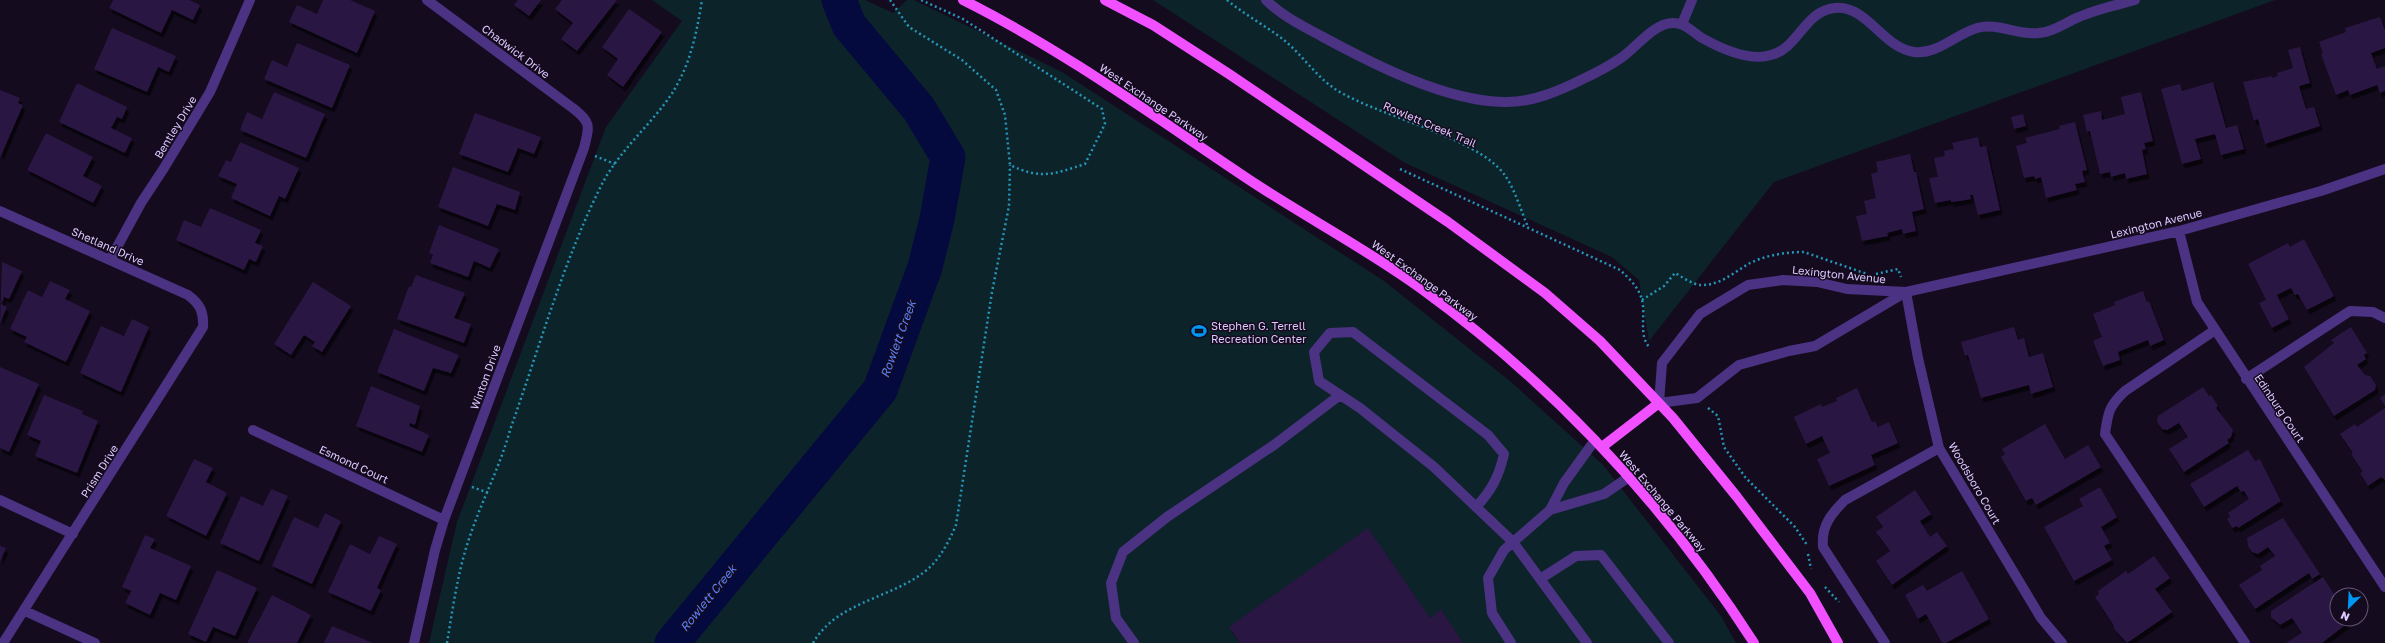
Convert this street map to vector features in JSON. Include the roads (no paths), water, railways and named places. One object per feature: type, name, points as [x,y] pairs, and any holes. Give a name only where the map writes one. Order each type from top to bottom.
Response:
[{"type":"main road","name":"West Exchange Parkway","points":[[962,0],[989,13],[1093,76],[1285,204],[1374,257],[1423,290],[1484,338],[1552,397],[1599,444],[1629,477],[1697,559],[1754,643]]},
{"type":"main road","points":[[1104,0],[1153,25],[1229,74],[1472,240],[1545,293],[1600,341],[1659,403],[1737,497],[1810,593],[1838,643]]},
{"type":"main road","points":[[1599,444],[1659,403]]},
{"type":"street","name":"Bentley Drive","points":[[110,260],[141,203],[210,92],[250,0]]},
{"type":"street","name":"Chadwick Drive","points":[[427,0],[574,109],[588,123]]},
{"type":"street","points":[[1266,0],[1286,17],[1380,67],[1440,89],[1483,100],[1504,102],[1522,101],[1569,86],[1618,60],[1668,23],[1682,24],[1703,38],[1726,49],[1746,55],[1764,57],[1785,49],[1810,20],[1821,11],[1842,8],[1860,15],[1895,44],[1917,52],[1931,50],[1966,32],[1983,27],[2040,33],[2090,13],[2135,0]]},
{"type":"street","points":[[1682,24],[1692,0]]},
{"type":"street","name":"Winton Drive","points":[[414,643],[435,550],[444,520],[582,152],[588,123]]},
{"type":"street","name":"Lexington Avenue","points":[[1906,292],[1815,346],[1789,351],[1739,365],[1697,398],[1659,403],[1662,363],[1700,314],[1748,286],[1783,280],[1817,282],[1848,289],[1906,292],[2179,231],[2321,191],[2385,169]]},
{"type":"street","name":"Shetland Drive","points":[[0,211],[188,295],[201,309]]},
{"type":"street","name":"Edinburg Court","points":[[2179,231],[2197,302],[2246,379],[2385,587]]},
{"type":"street","name":"Woodsboro Court","points":[[1906,292],[1918,358],[1939,448],[2041,618],[2062,643]]},
{"type":"street","name":"Prism Drive","points":[[3,643],[25,611],[203,327],[201,309]]},
{"type":"street","points":[[2246,379],[2350,312],[2373,312],[2385,318]]},
{"type":"street","points":[[2215,330],[2117,399],[2108,412],[2105,434],[2245,643]]},
{"type":"street","points":[[1476,507],[1491,491],[1500,474],[1504,454],[1488,435],[1353,332],[1330,333],[1314,352],[1319,381],[1360,408],[1434,467],[1476,507],[1513,542],[1587,643]]},
{"type":"street","points":[[1134,643],[1116,618],[1111,583],[1123,552],[1167,517],[1274,445],[1340,395]]},
{"type":"street","name":"Esmond Court","points":[[253,430],[444,520]]},
{"type":"street","points":[[1511,643],[1492,613],[1488,578],[1504,550],[1550,510],[1564,483],[1599,444]]},
{"type":"street","points":[[1885,643],[1823,546],[1822,535],[1832,513],[1845,500],[1939,448]]},
{"type":"street","points":[[1550,510],[1604,494],[1629,477]]},
{"type":"street","points":[[0,500],[73,534]]},
{"type":"street","points":[[1540,579],[1576,556],[1601,555],[1669,643]]},
{"type":"street","points":[[25,611],[95,643]]},
{"type":"waterway","name":"Rowlett Creek","points":[[672,643],[880,390],[925,267],[937,219],[948,157],[919,109],[849,25],[839,0]]},
{"type":"place","name":"Stephen G. Terrell Recreation Center","points":[[1199,331]]}]
